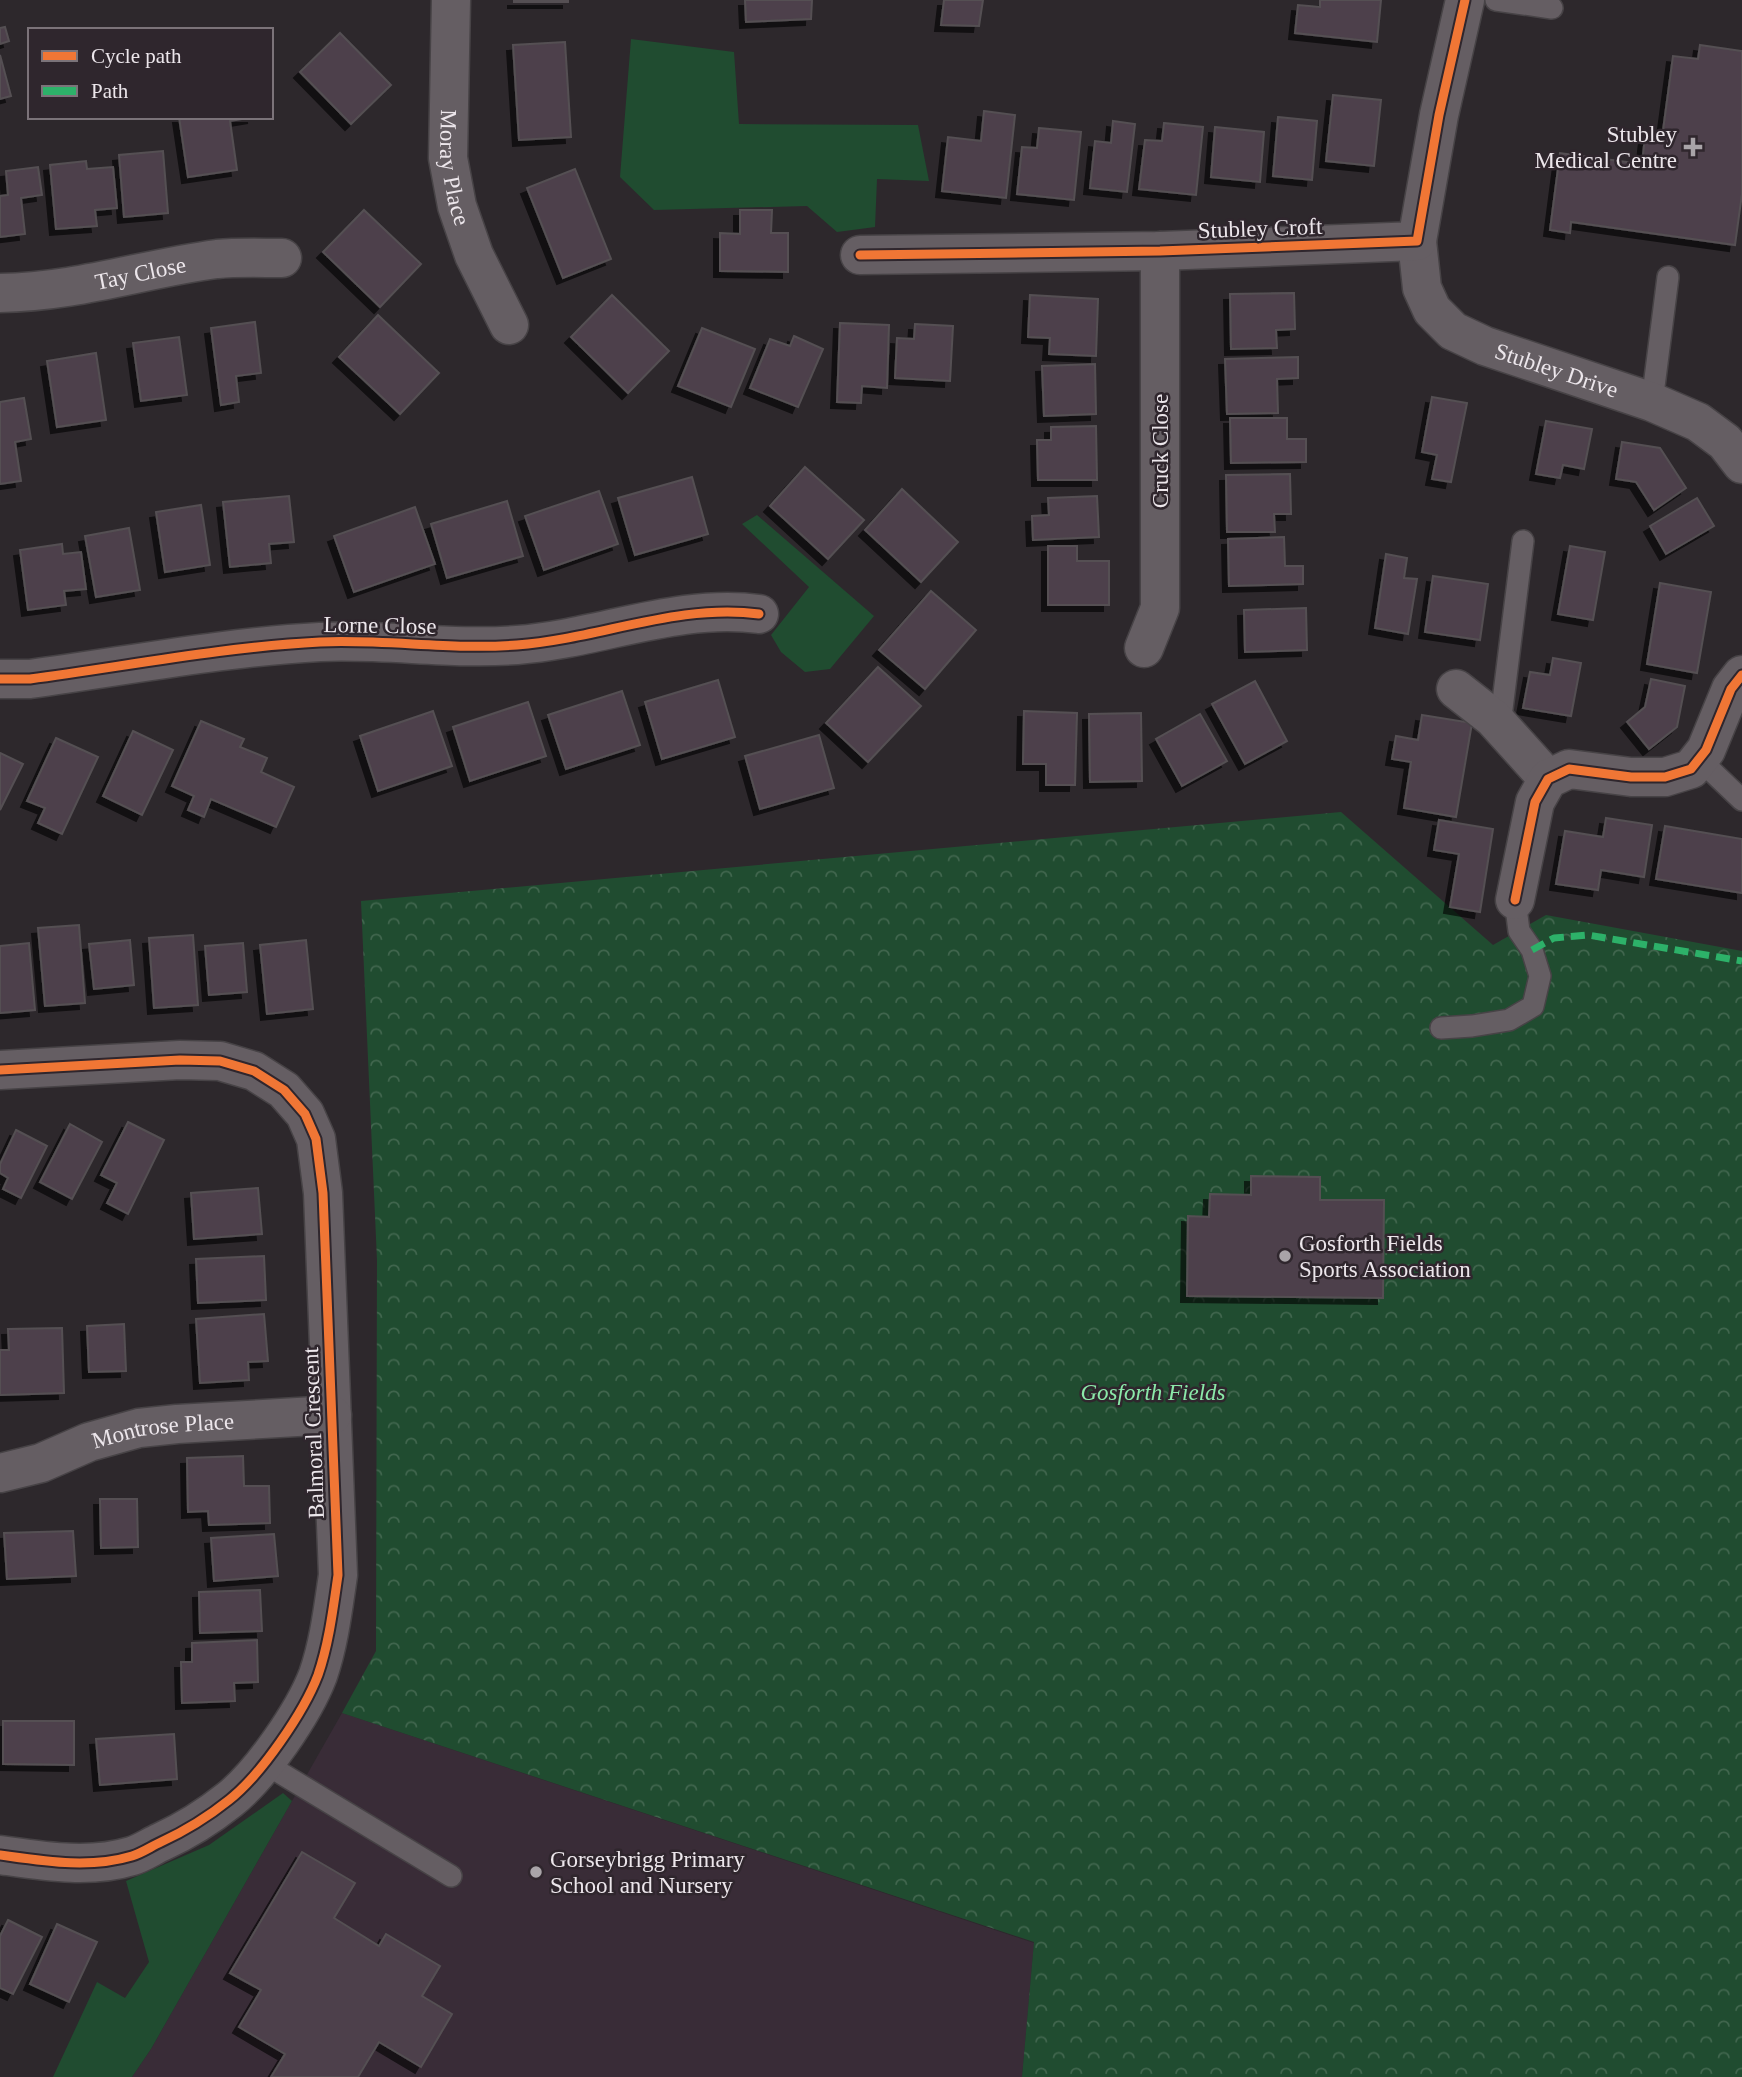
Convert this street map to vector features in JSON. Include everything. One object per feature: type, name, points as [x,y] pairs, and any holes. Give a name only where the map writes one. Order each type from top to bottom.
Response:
[{"type":"street","name":"Moray Place","points":[[451,0],[448,158],[457,206],[474,255],[509,325]]},
{"type":"street","points":[[1417,241],[1439,116],[1465,0]]},
{"type":"street","name":"Stubley Croft","points":[[860,255],[1160,251],[1417,241]]},
{"type":"street","name":"Stubley Drive","points":[[1417,241],[1422,288],[1432,310],[1453,331],[1485,346],[1652,402],[1698,422],[1725,443],[1742,464]]},
{"type":"street","name":"Cruck Close","points":[[1144,649],[1160,608],[1160,251]]},
{"type":"street","name":"Tay Close","points":[[0,293],[38,293],[90,285],[169,267],[220,259],[282,258]]},
{"type":"street","name":"Lorne Close","points":[[0,679],[30,679],[258,646],[324,642],[518,645],[709,611],[735,610],[759,614]]},
{"type":"street","points":[[1515,900],[1535,802],[1548,779],[1569,769],[1631,777],[1665,777],[1691,769],[1706,750],[1731,689],[1742,675]]},
{"type":"street","points":[[1456,689],[1500,725],[1548,779]]},
{"type":"street","name":"Balmoral Crescent","points":[[0,1070],[180,1060],[220,1061],[254,1071],[284,1090],[305,1114],[316,1139],[323,1193],[338,1575],[331,1622],[317,1675],[291,1727],[264,1763],[231,1799],[180,1833],[133,1856],[83,1862],[46,1862],[0,1855]]},
{"type":"street","name":"Montrose Place","points":[[0,1473],[41,1463],[89,1442],[139,1428],[332,1415]]},
{"type":"lane","points":[[1496,0],[1552,8]]},
{"type":"lane","points":[[1652,402],[1668,277]]},
{"type":"lane","points":[[1500,725],[1523,541]]},
{"type":"lane","points":[[1699,759],[1742,800]]},
{"type":"lane","points":[[1441,1028],[1509,1020],[1534,1006],[1540,976],[1532,950],[1519,930],[1515,900]]},
{"type":"lane","points":[[264,1763],[451,1875]]},
{"type":"shaded area","name":"Gorseybrigg Primary School and Nursery","points":[[342,1713],[1034,1943],[1022,2077],[132,2077],[151,2049]]},
{"type":"green space","points":[[631,39],[734,52],[739,124],[918,125],[929,181],[877,179],[875,227],[837,232],[807,206],[654,210],[620,177]]},
{"type":"green space","points":[[757,515],[874,616],[830,669],[805,672],[781,652],[771,635],[809,587],[742,524]]},
{"type":"green space","name":"Gosforth Fields","points":[[1341,812],[1493,945],[1546,915],[1742,951],[1742,2077],[1022,2077],[1034,1942],[342,1713],[376,1651],[377,1260],[361,901]]},
{"type":"green space","points":[[283,1793],[292,1801],[151,2049],[132,2077],[53,2077],[97,1982],[125,1998],[149,1962],[126,1881],[209,1845]]},
{"type":"building","points":[[568,0],[568,2],[514,2]]},
{"type":"building","points":[[745,0],[812,0],[811,19],[746,22]]},
{"type":"building","points":[[944,0],[983,0],[979,26],[941,25]]},
{"type":"building","points":[[1320,0],[1381,0],[1377,42],[1295,33],[1298,5],[1320,7]]},
{"type":"building","points":[[5,27],[9,41],[0,44],[0,28]]},
{"type":"building","points":[[340,33],[391,85],[351,124],[300,72]]},
{"type":"building","points":[[565,42],[571,137],[519,140],[513,45]]},
{"type":"building","name":"Stubley Medical Centre","points":[[1700,45],[1742,51],[1742,194],[1735,245],[1571,222],[1570,233],[1550,230],[1560,153],[1642,164],[1645,136],[1662,138],[1673,56],[1698,59]]},
{"type":"building","points":[[0,55],[11,96],[0,99]]},
{"type":"building","points":[[1333,95],[1381,100],[1374,166],[1326,161]]},
{"type":"building","points":[[984,111],[1015,115],[1006,198],[942,191],[948,137],[981,141]]},
{"type":"building","points":[[1278,117],[1317,121],[1312,180],[1273,176]]},
{"type":"building","points":[[179,119],[242,119],[230,121],[237,170],[188,177]]},
{"type":"building","points":[[1113,121],[1135,124],[1127,192],[1090,188],[1095,141],[1111,143]]},
{"type":"building","points":[[1164,123],[1203,127],[1196,195],[1139,189],[1145,140],[1162,141]]},
{"type":"building","points":[[1215,127],[1264,132],[1260,182],[1211,177]]},
{"type":"building","points":[[1039,128],[1081,132],[1074,200],[1017,194],[1022,147],[1037,148]]},
{"type":"building","points":[[163,151],[168,213],[124,217],[119,155]]},
{"type":"building","points":[[86,161],[87,169],[113,167],[117,208],[95,210],[97,226],[56,229],[50,165]]},
{"type":"building","points":[[38,167],[42,195],[21,198],[25,234],[0,237],[0,196],[8,195],[6,171]]},
{"type":"building","points":[[575,169],[611,259],[563,278],[527,188]]},
{"type":"building","points":[[364,210],[421,264],[380,307],[323,252]]},
{"type":"building","points":[[740,210],[772,210],[771,233],[788,233],[788,272],[720,271],[720,233],[740,234]]},
{"type":"building","points":[[1294,293],[1295,329],[1276,330],[1277,348],[1231,349],[1230,294]]},
{"type":"building","points":[[612,295],[669,351],[628,393],[571,337]]},
{"type":"building","points":[[1030,295],[1098,299],[1096,356],[1049,354],[1050,338],[1028,337]]},
{"type":"building","points":[[378,315],[439,373],[400,414],[339,357]]},
{"type":"building","points":[[255,322],[261,373],[236,376],[239,402],[221,405],[211,328]]},
{"type":"building","points":[[840,323],[889,325],[887,388],[862,386],[861,403],[837,402]]},
{"type":"building","points":[[915,324],[953,326],[950,381],[895,378],[897,338],[914,339]]},
{"type":"building","points":[[702,328],[755,349],[731,407],[678,386]]},
{"type":"building","points":[[794,336],[823,349],[798,407],[750,388],[770,339],[790,346]]},
{"type":"building","points":[[179,337],[187,395],[141,401],[133,343]]},
{"type":"building","points":[[96,353],[106,420],[57,427],[47,361]]},
{"type":"building","points":[[1298,357],[1298,378],[1277,379],[1278,413],[1227,414],[1225,359]]},
{"type":"building","points":[[1095,364],[1096,414],[1044,416],[1042,366]]},
{"type":"building","points":[[1432,397],[1467,403],[1451,482],[1432,479],[1437,455],[1422,452]]},
{"type":"building","points":[[24,398],[31,439],[15,442],[21,481],[0,484],[0,402]]},
{"type":"building","points":[[1230,418],[1287,418],[1287,439],[1306,439],[1306,462],[1231,463]]},
{"type":"building","points":[[1546,421],[1592,429],[1584,469],[1563,465],[1560,478],[1536,474]]},
{"type":"building","points":[[1096,426],[1097,480],[1038,480],[1037,440],[1051,440],[1051,427]]},
{"type":"building","points":[[1622,442],[1660,448],[1686,488],[1654,510],[1636,482],[1616,479]]},
{"type":"building","points":[[805,467],[864,520],[828,559],[770,506]]},
{"type":"building","points":[[1290,474],[1291,514],[1274,514],[1275,532],[1227,532],[1226,475]]},
{"type":"building","points":[[692,477],[708,534],[635,555],[618,498]]},
{"type":"building","points":[[902,489],[958,542],[921,582],[865,530]]},
{"type":"building","points":[[599,491],[618,544],[544,570],[525,516]]},
{"type":"building","points":[[289,496],[294,542],[269,544],[271,563],[230,567],[223,502]]},
{"type":"building","points":[[1097,496],[1099,537],[1033,540],[1032,516],[1049,515],[1048,498]]},
{"type":"building","points":[[1697,498],[1714,526],[1666,554],[1650,526]]},
{"type":"building","points":[[507,501],[523,556],[447,578],[431,524]]},
{"type":"building","points":[[201,505],[210,565],[165,572],[156,512]]},
{"type":"building","points":[[415,507],[435,564],[354,592],[334,536]]},
{"type":"building","points":[[129,528],[140,590],[96,597],[85,536]]},
{"type":"building","points":[[1284,537],[1285,566],[1303,566],[1303,584],[1229,586],[1228,539]]},
{"type":"building","points":[[62,544],[63,554],[81,552],[86,589],[64,591],[66,605],[28,610],[20,550]]},
{"type":"building","points":[[1048,546],[1077,546],[1077,561],[1109,561],[1109,605],[1048,605]]},
{"type":"building","points":[[1570,546],[1605,552],[1593,620],[1558,614]]},
{"type":"building","points":[[1386,554],[1407,558],[1404,578],[1417,579],[1408,634],[1375,628]]},
{"type":"building","points":[[1433,576],[1488,584],[1480,640],[1425,632]]},
{"type":"building","points":[[1660,583],[1711,592],[1697,673],[1647,664]]},
{"type":"building","points":[[931,591],[976,630],[925,689],[879,650]]},
{"type":"building","points":[[1306,608],[1307,650],[1245,652],[1244,610]]},
{"type":"building","points":[[1553,658],[1581,663],[1571,716],[1523,708],[1530,672],[1550,675]]},
{"type":"building","points":[[878,667],[921,706],[868,762],[826,723]]},
{"type":"building","points":[[1651,679],[1685,686],[1677,727],[1649,749],[1627,722],[1645,707]]},
{"type":"building","points":[[718,680],[735,737],[662,759],[645,702]]},
{"type":"building","points":[[1255,681],[1287,741],[1245,764],[1212,704]]},
{"type":"building","points":[[622,691],[640,745],[566,769],[548,715]]},
{"type":"building","points":[[528,702],[546,756],[470,781],[453,727]]},
{"type":"building","points":[[433,711],[452,766],[378,791],[360,736]]},
{"type":"building","points":[[1024,711],[1077,713],[1075,785],[1046,785],[1046,764],[1023,764]]},
{"type":"building","points":[[1141,713],[1142,781],[1090,782],[1089,714]]},
{"type":"building","points":[[1200,714],[1227,761],[1182,786],[1156,739]]},
{"type":"building","points":[[1422,715],[1472,723],[1456,817],[1404,808],[1411,762],[1392,759],[1396,736],[1418,740]]},
{"type":"building","points":[[201,721],[244,739],[240,747],[267,758],[261,772],[294,787],[276,827],[211,799],[204,817],[188,810],[194,796],[172,786]]},
{"type":"building","points":[[133,731],[173,750],[142,815],[103,796]]},
{"type":"building","points":[[819,735],[834,788],[760,809],[745,756]]},
{"type":"building","points":[[56,738],[98,757],[62,834],[38,823],[45,808],[27,801]]},
{"type":"building","points":[[0,753],[23,764],[0,810]]},
{"type":"building","points":[[1606,818],[1652,825],[1644,877],[1601,870],[1598,890],[1556,884],[1565,831],[1603,837]]},
{"type":"building","points":[[1439,820],[1493,829],[1480,912],[1450,907],[1459,854],[1434,850]]},
{"type":"building","points":[[1665,826],[1742,839],[1742,893],[1656,879]]},
{"type":"building","points":[[79,925],[85,1003],[45,1006],[38,928]]},
{"type":"building","points":[[193,935],[198,1005],[154,1008],[149,938]]},
{"type":"building","points":[[130,940],[134,985],[94,989],[89,944]]},
{"type":"building","points":[[306,940],[313,1009],[267,1014],[260,945]]},
{"type":"building","points":[[29,943],[35,1010],[0,1013],[0,946]]},
{"type":"building","points":[[243,943],[247,992],[209,995],[205,946]]},
{"type":"building","points":[[128,1122],[164,1140],[128,1214],[107,1203],[117,1183],[101,1175]]},
{"type":"building","points":[[70,1124],[102,1142],[72,1199],[40,1182]]},
{"type":"building","points":[[16,1130],[47,1146],[21,1198],[3,1189],[8,1178],[0,1173],[0,1164]]},
{"type":"building","name":"Gosforth Fields Sports Association","points":[[1251,1176],[1320,1177],[1320,1200],[1384,1200],[1383,1298],[1187,1296],[1188,1216],[1209,1217],[1210,1194],[1251,1195]]},
{"type":"building","points":[[258,1188],[262,1234],[194,1239],[191,1193]]},
{"type":"building","points":[[264,1256],[266,1300],[198,1303],[196,1259]]},
{"type":"building","points":[[264,1314],[268,1361],[248,1362],[249,1380],[200,1383],[196,1319]]},
{"type":"building","points":[[124,1324],[126,1371],[89,1372],[87,1326]]},
{"type":"building","points":[[62,1328],[64,1393],[0,1395],[0,1350],[9,1350],[8,1329]]},
{"type":"building","points":[[243,1456],[244,1486],[269,1486],[270,1523],[209,1525],[208,1511],[188,1512],[187,1458]]},
{"type":"building","points":[[100,1499],[137,1499],[138,1547],[101,1548]]},
{"type":"building","points":[[73,1531],[76,1576],[7,1579],[4,1533]]},
{"type":"building","points":[[274,1534],[278,1576],[214,1581],[211,1538]]},
{"type":"building","points":[[260,1590],[262,1631],[200,1633],[199,1592]]},
{"type":"building","points":[[257,1640],[258,1682],[234,1683],[235,1701],[182,1703],[181,1662],[192,1662],[192,1643]]},
{"type":"building","points":[[3,1721],[74,1721],[74,1765],[3,1764]]},
{"type":"building","points":[[174,1734],[177,1779],[100,1785],[96,1739]]},
{"type":"building","points":[[302,1852],[355,1883],[334,1918],[379,1946],[386,1934],[440,1966],[422,1996],[452,2014],[421,2067],[379,2042],[358,2077],[271,2077],[285,2054],[239,2027],[261,1990],[230,1973]]},
{"type":"building","points":[[8,1920],[42,1937],[13,1994],[0,1988],[0,1936]]},
{"type":"building","points":[[57,1924],[97,1942],[69,2002],[30,1984]]},
{"type":"marked path","points":[[1532,950],[1554,938],[1588,935],[1742,961]]},
{"type":"cycle path","points":[[860,255],[1160,251],[1417,241],[1439,115],[1465,0]]},
{"type":"cycle path","points":[[0,679],[30,679],[284,644],[369,642],[517,645],[698,613],[759,614]]},
{"type":"cycle path","points":[[1515,900],[1535,802],[1548,779],[1569,769],[1631,777],[1665,777],[1691,769],[1706,750],[1731,689],[1742,675]]},
{"type":"cycle path","points":[[0,1070],[180,1060],[220,1061],[254,1071],[284,1090],[305,1114],[316,1139],[323,1193],[338,1575],[325,1651],[318,1675],[303,1707],[268,1759],[229,1800],[179,1833],[136,1855],[116,1860],[66,1863],[0,1855]]},
{"type":"place","name":"Stubley Medical Centre","points":[[1693,147]]},
{"type":"place","name":"Gosforth Fields Sports Association","points":[[1285,1256]]},
{"type":"place","name":"Gorseybrigg Primary School and Nursery","points":[[536,1872]]}]
